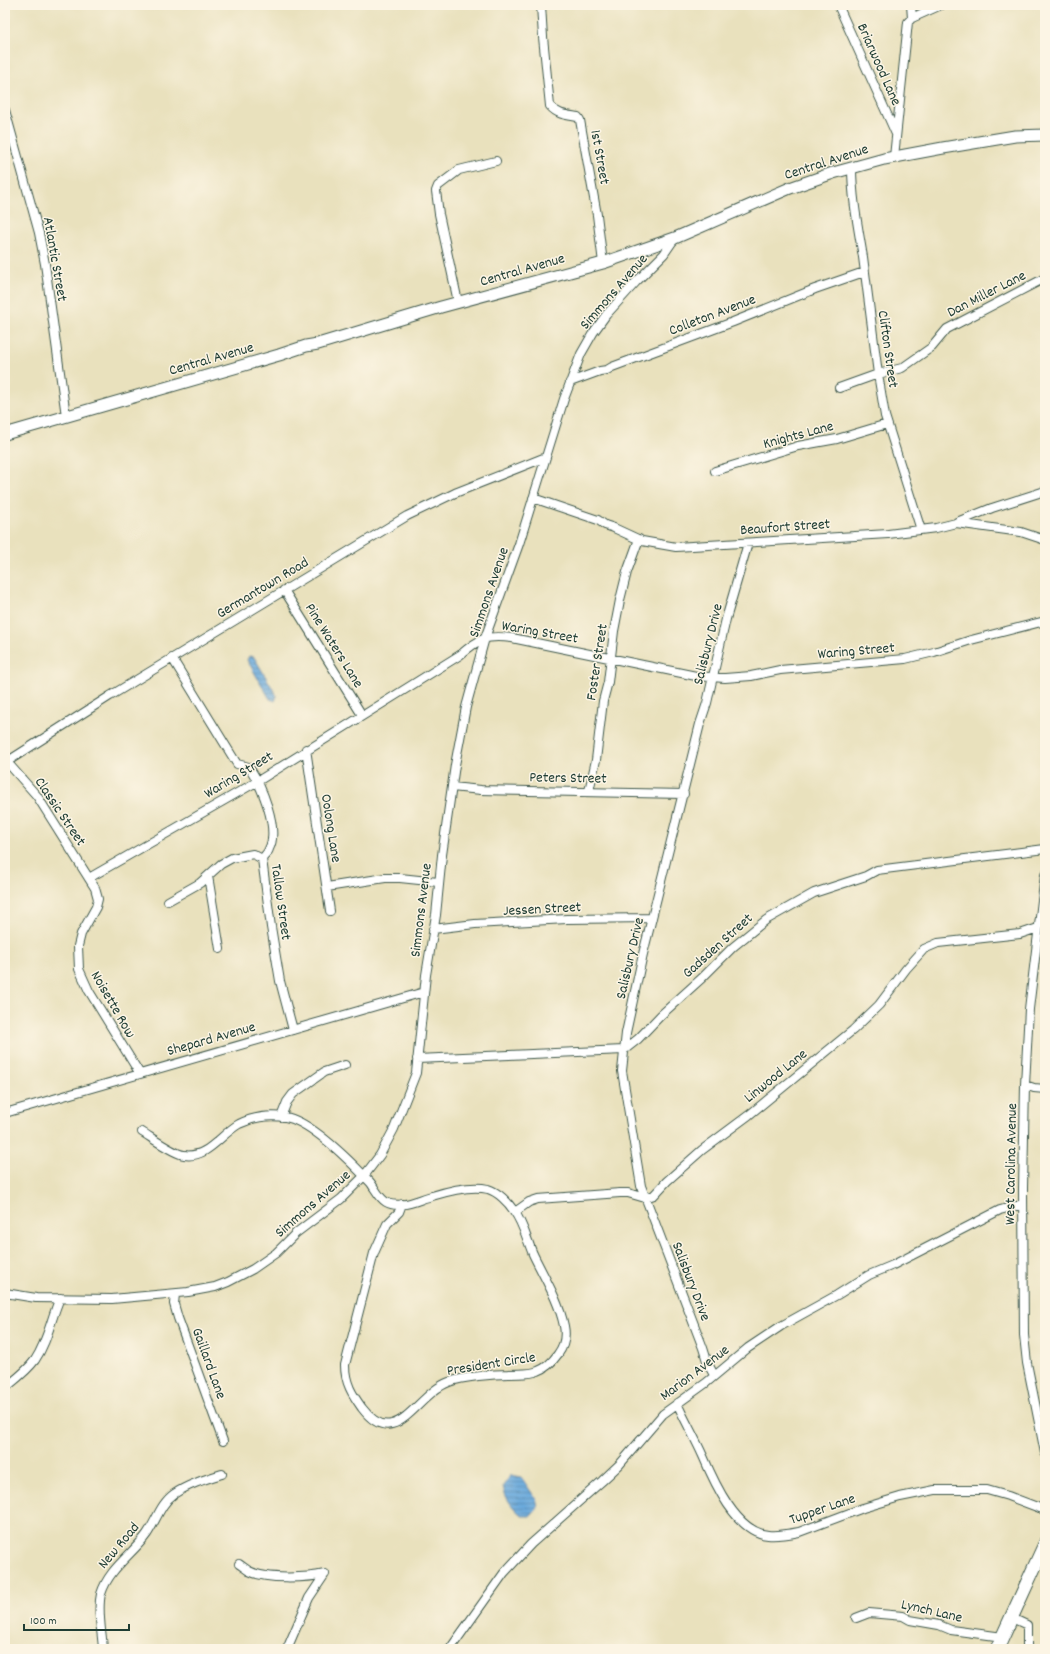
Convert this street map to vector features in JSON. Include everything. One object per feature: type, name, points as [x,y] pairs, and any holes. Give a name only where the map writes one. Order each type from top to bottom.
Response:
[{"type":"main road","points":[[997,1649],[1045,1544]]},
{"type":"street","name":"1st Street","points":[[541,5],[550,106],[559,114],[578,117],[580,120],[597,215],[602,263]]},
{"type":"street","name":"Briarwood Lane","points":[[838,5],[896,135]]},
{"type":"street","points":[[911,5],[912,18]]},
{"type":"street","points":[[894,157],[908,22],[912,18],[941,5]]},
{"type":"street","name":"Atlantic Street","points":[[5,110],[42,248],[66,416]]},
{"type":"street","name":"Central Avenue","points":[[5,434],[458,302],[602,263],[675,238],[790,188],[824,175],[894,157],[1015,136],[1045,135]]},
{"type":"street","points":[[458,302],[439,214],[436,191],[438,186],[459,170],[496,161]]},
{"type":"street","name":"Clifton Street","points":[[852,167],[852,181],[859,240],[878,374],[887,424],[921,530]]},
{"type":"street","name":"Simmons Avenue","points":[[5,1293],[36,1298],[112,1299],[176,1294],[215,1286],[234,1279],[253,1269],[276,1253],[296,1233],[330,1208],[364,1176],[387,1143],[414,1078],[418,1059],[424,992],[452,787],[466,707],[485,638],[505,586],[570,382],[581,354],[606,315],[664,254],[675,238]]},
{"type":"street","name":"Colleton Avenue","points":[[570,382],[600,371],[607,370],[815,289],[864,272]]},
{"type":"street","name":"Dan Miller Lane","points":[[838,388],[878,374],[902,368],[932,347],[947,329],[1045,278]]},
{"type":"street","name":"Knights Lane","points":[[715,471],[794,448],[837,439],[887,424]]},
{"type":"street","name":"Germantown Road","points":[[6,762],[172,658],[423,507],[454,493],[546,458]]},
{"type":"street","points":[[956,523],[992,508],[1045,491]]},
{"type":"street","name":"Beaufort Street","points":[[533,498],[598,520],[605,525],[639,539],[658,545],[676,547],[888,534],[936,528],[956,523],[1021,532],[1045,540]]},
{"type":"street","name":"Foster Street","points":[[589,791],[596,760],[603,701],[608,682],[624,587],[639,539]]},
{"type":"street","name":"Salisbury Drive","points":[[714,1375],[708,1364],[645,1198],[637,1167],[622,1070],[624,1050],[643,954],[742,559],[748,543]]},
{"type":"street","name":"Pine Waters Lane","points":[[284,590],[362,715]]},
{"type":"street","name":"Waring Street","points":[[89,878],[258,781],[306,749],[460,655],[475,643],[485,638],[493,636],[512,638],[712,678],[751,676],[780,670],[905,659],[1045,621]]},
{"type":"street","points":[[172,658],[237,764],[249,767],[258,781]]},
{"type":"street","name":"Oolong Lane","points":[[306,749],[330,911]]},
{"type":"street","name":"Classic Street","points":[[6,762],[37,796],[89,878]]},
{"type":"street","name":"Tallow Street","points":[[258,781],[270,816],[272,833],[270,849],[262,859],[280,981],[292,1030]]},
{"type":"street","name":"Peters Street","points":[[452,787],[481,790],[684,794]]},
{"type":"street","name":"Gadsden Street","points":[[624,1050],[638,1039],[661,1015],[702,978],[733,947],[766,920],[804,897],[866,876],[877,870],[1045,849]]},
{"type":"street","points":[[168,901],[200,883],[221,864],[232,858],[253,854],[262,859]]},
{"type":"street","name":"West Carolina Avenue","points":[[1045,875],[1043,902],[1038,928],[1029,1009],[1025,1085],[1023,1204],[1024,1335],[1027,1363],[1045,1453]]},
{"type":"street","points":[[208,876],[220,949]]},
{"type":"street","name":"Noisette Row","points":[[89,878],[95,888],[98,899],[96,907],[82,934],[78,946],[79,969],[89,991],[140,1074]]},
{"type":"street","points":[[327,887],[385,878],[438,882]]},
{"type":"street","name":"Jessen Street","points":[[433,930],[475,924],[567,919],[652,918]]},
{"type":"street","name":"Linwood Lane","points":[[645,1198],[654,1195],[671,1177],[702,1150],[749,1115],[853,1030],[879,1005],[906,969],[924,949],[938,943],[1020,934],[1038,928]]},
{"type":"street","name":"Shepard Avenue","points":[[5,1113],[194,1057],[424,992]]},
{"type":"street","points":[[418,1059],[624,1050]]},
{"type":"street","points":[[282,1117],[287,1102],[293,1094],[324,1072],[345,1065]]},
{"type":"street","points":[[1025,1085],[1045,1089]]},
{"type":"street","name":"President Circle","points":[[142,1132],[183,1155],[196,1154],[207,1150],[225,1133],[251,1119],[270,1116],[282,1117],[300,1122],[310,1127],[364,1176],[385,1202],[389,1204],[402,1204],[410,1204],[434,1195],[475,1188],[489,1190],[506,1201],[515,1212],[540,1270],[553,1294],[564,1324],[565,1337],[560,1350],[553,1361],[536,1372],[524,1374],[502,1374],[447,1382],[434,1390],[399,1422],[387,1426],[375,1422],[369,1418],[356,1400],[348,1387],[345,1365],[374,1253],[387,1224],[399,1212],[402,1204]]},
{"type":"street","points":[[515,1212],[529,1202],[548,1198],[628,1193],[645,1198]]},
{"type":"street","name":"Marion Avenue","points":[[450,1649],[504,1573],[531,1544],[620,1464],[654,1423],[677,1403],[706,1383],[748,1348],[781,1326],[837,1295],[869,1275],[910,1257],[1000,1210],[1023,1204]]},
{"type":"street","name":"Gaillard Lane","points":[[176,1294],[174,1304],[178,1318],[223,1441]]},
{"type":"street","points":[[5,1388],[35,1361],[50,1328],[60,1298]]},
{"type":"street","name":"Tupper Lane","points":[[677,1403],[716,1486],[724,1498],[742,1522],[750,1528],[767,1535],[799,1532],[863,1508],[936,1490],[987,1490],[1045,1510]]},
{"type":"street","name":"New Road","points":[[103,1649],[100,1601],[104,1586],[111,1573],[148,1534],[162,1508],[170,1498],[203,1480],[222,1474]]},
{"type":"street","points":[[239,1564],[250,1572],[261,1575],[296,1578],[325,1574],[309,1598],[287,1649]]},
{"type":"street","name":"Lynch Lane","points":[[856,1618],[869,1613],[903,1616],[910,1620],[938,1625],[951,1630],[1003,1637]]},
{"type":"street","points":[[1012,1618],[1027,1626],[1027,1649]]},
{"type":"water","points":[[249,656],[254,657],[277,696],[275,701],[270,699],[247,660]]},
{"type":"water","points":[[511,1475],[521,1477],[536,1499],[538,1507],[530,1516],[522,1516],[512,1506],[505,1494],[503,1486]]}]
